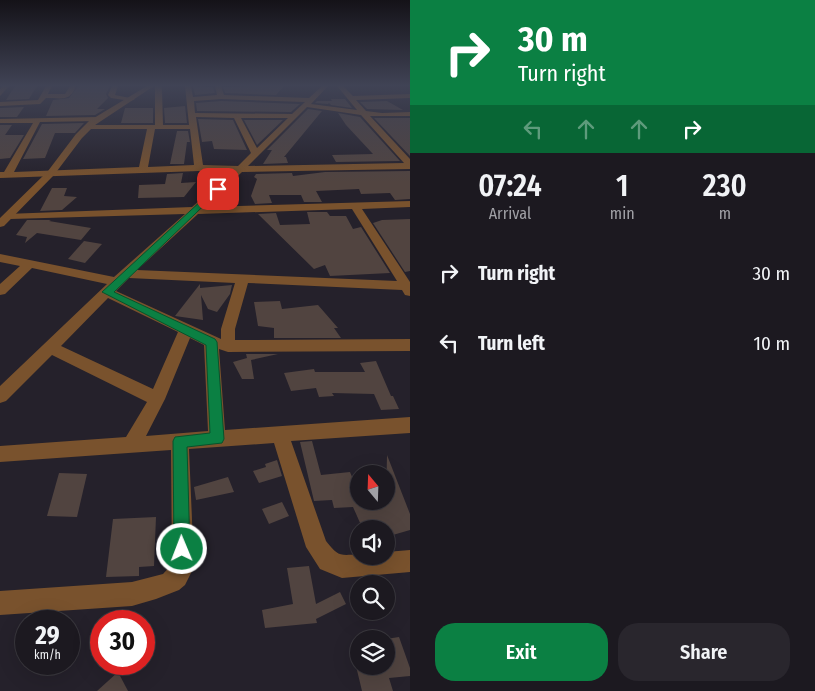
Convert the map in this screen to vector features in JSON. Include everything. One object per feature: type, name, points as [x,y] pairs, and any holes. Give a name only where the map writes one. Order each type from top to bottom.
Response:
[{"type":"street","points":[[143,170],[156,118]]},
{"type":"street","points":[[193,118],[199,168]]},
{"type":"street","points":[[238,118],[255,153]]},
{"type":"street","points":[[0,396],[292,118]]},
{"type":"street","points":[[370,118],[410,166]]},
{"type":"street","points":[[0,121],[98,119]]},
{"type":"street","points":[[0,224],[5,216],[51,173],[88,126],[98,119]]},
{"type":"street","points":[[4,175],[38,120]]},
{"type":"street","points":[[88,126],[194,127]]},
{"type":"street","points":[[4,175],[199,168],[410,166]]},
{"type":"street","points":[[5,216],[410,204]]},
{"type":"street","points":[[355,206],[408,289]]},
{"type":"street","points":[[0,258],[117,283],[243,279],[408,289]]},
{"type":"street","points":[[0,291],[30,264]]},
{"type":"street","points":[[228,346],[228,329],[243,279]]},
{"type":"street","points":[[117,283],[186,330],[211,342],[228,346],[410,345]]},
{"type":"street","points":[[131,445],[157,399],[186,330]]},
{"type":"street","points":[[211,342],[217,439]]},
{"type":"street","points":[[50,347],[157,399]]},
{"type":"street","points":[[0,454],[410,425]]},
{"type":"street","points":[[280,434],[317,547],[328,561],[342,567],[410,562]]},
{"type":"street","points":[[0,603],[132,594],[156,588],[177,577],[182,567],[180,441]]},
{"type":"building","points":[[122,118],[153,118],[153,123],[121,123]]},
{"type":"building","points":[[165,118],[186,118],[187,123],[165,123]]},
{"type":"building","points":[[299,118],[316,118],[284,157],[286,157],[288,163],[263,164],[272,150],[267,150]]},
{"type":"building","points":[[341,118],[361,118],[400,161],[336,162],[332,155],[373,154]]},
{"type":"building","points":[[374,118],[410,118],[410,156]]},
{"type":"building","points":[[198,119],[233,120],[247,150],[214,149],[212,141],[202,142]]},
{"type":"building","points":[[244,120],[283,120],[257,145]]},
{"type":"building","points":[[84,123],[75,133],[55,133],[45,158],[23,159],[42,124]]},
{"type":"building","points":[[0,125],[12,125],[5,135],[24,135],[10,158],[0,159]]},
{"type":"building","points":[[177,131],[188,131],[190,142],[187,142],[184,164],[170,164]]},
{"type":"building","points":[[410,171],[410,199],[395,200],[390,193],[361,194],[359,189],[316,191],[322,202],[304,202],[301,195],[269,195],[272,203],[255,204],[251,196],[257,179],[254,177],[256,174],[292,173],[293,176],[325,172]]},
{"type":"building","points":[[183,173],[181,183],[196,182],[184,197],[138,198],[139,185],[165,184],[167,174]]},
{"type":"building","points":[[52,188],[67,188],[64,196],[77,197],[62,210],[40,211]]},
{"type":"building","points":[[307,212],[327,212],[330,216],[346,216],[353,229],[361,227],[390,273],[330,276],[325,265],[314,269],[258,214],[276,213],[280,225],[310,224]]},
{"type":"building","points":[[410,219],[410,271],[405,272],[373,223],[382,220]]},
{"type":"building","points":[[27,220],[51,220],[49,221],[91,228],[81,240],[37,233],[25,243],[27,237],[16,235]]},
{"type":"building","points":[[84,241],[102,244],[85,263],[68,259]]},
{"type":"building","points":[[200,284],[200,288],[232,285],[230,294],[217,312],[208,309],[201,295],[203,320],[175,316]]},
{"type":"building","points":[[280,301],[282,309],[318,305],[338,328],[334,328],[341,338],[274,338],[274,328],[258,326],[254,302]]},
{"type":"building","points":[[246,354],[278,354],[251,360],[254,379],[242,379],[233,362],[247,358]]},
{"type":"building","points":[[376,361],[391,396],[393,396],[399,409],[381,410],[374,394],[332,393],[334,396],[319,397],[316,388],[291,391],[284,373],[314,369],[315,372],[365,372],[360,363]]},
{"type":"building","points":[[312,441],[321,475],[350,472],[350,507],[334,508],[332,500],[314,501],[300,442]]},
{"type":"building","points":[[387,455],[391,465],[387,465]]},
{"type":"building","points":[[277,460],[282,476],[259,483],[253,471],[266,467],[265,464]]},
{"type":"building","points":[[59,473],[87,474],[77,517],[47,516]]},
{"type":"building","points":[[395,476],[410,514],[410,530],[395,534],[395,520],[359,520],[354,510],[395,510]]},
{"type":"building","points":[[228,477],[234,492],[196,500],[194,487]]},
{"type":"building","points":[[282,502],[289,516],[269,524],[262,509]]},
{"type":"building","points":[[156,517],[154,566],[139,567],[139,576],[106,577],[113,519]]},
{"type":"building","points":[[309,566],[316,604],[340,592],[346,604],[316,619],[317,623],[265,628],[262,610],[293,604],[287,568]]},
{"type":"building","points":[[399,637],[410,668],[410,676],[389,678],[393,691],[362,691],[358,675],[395,675],[395,638]]},
{"type":"building","points":[[115,675],[120,675],[128,691],[97,691]]},
{"type":"route","points":[[182,549],[180,441],[217,439],[211,342],[107,292],[218,189]]}]
